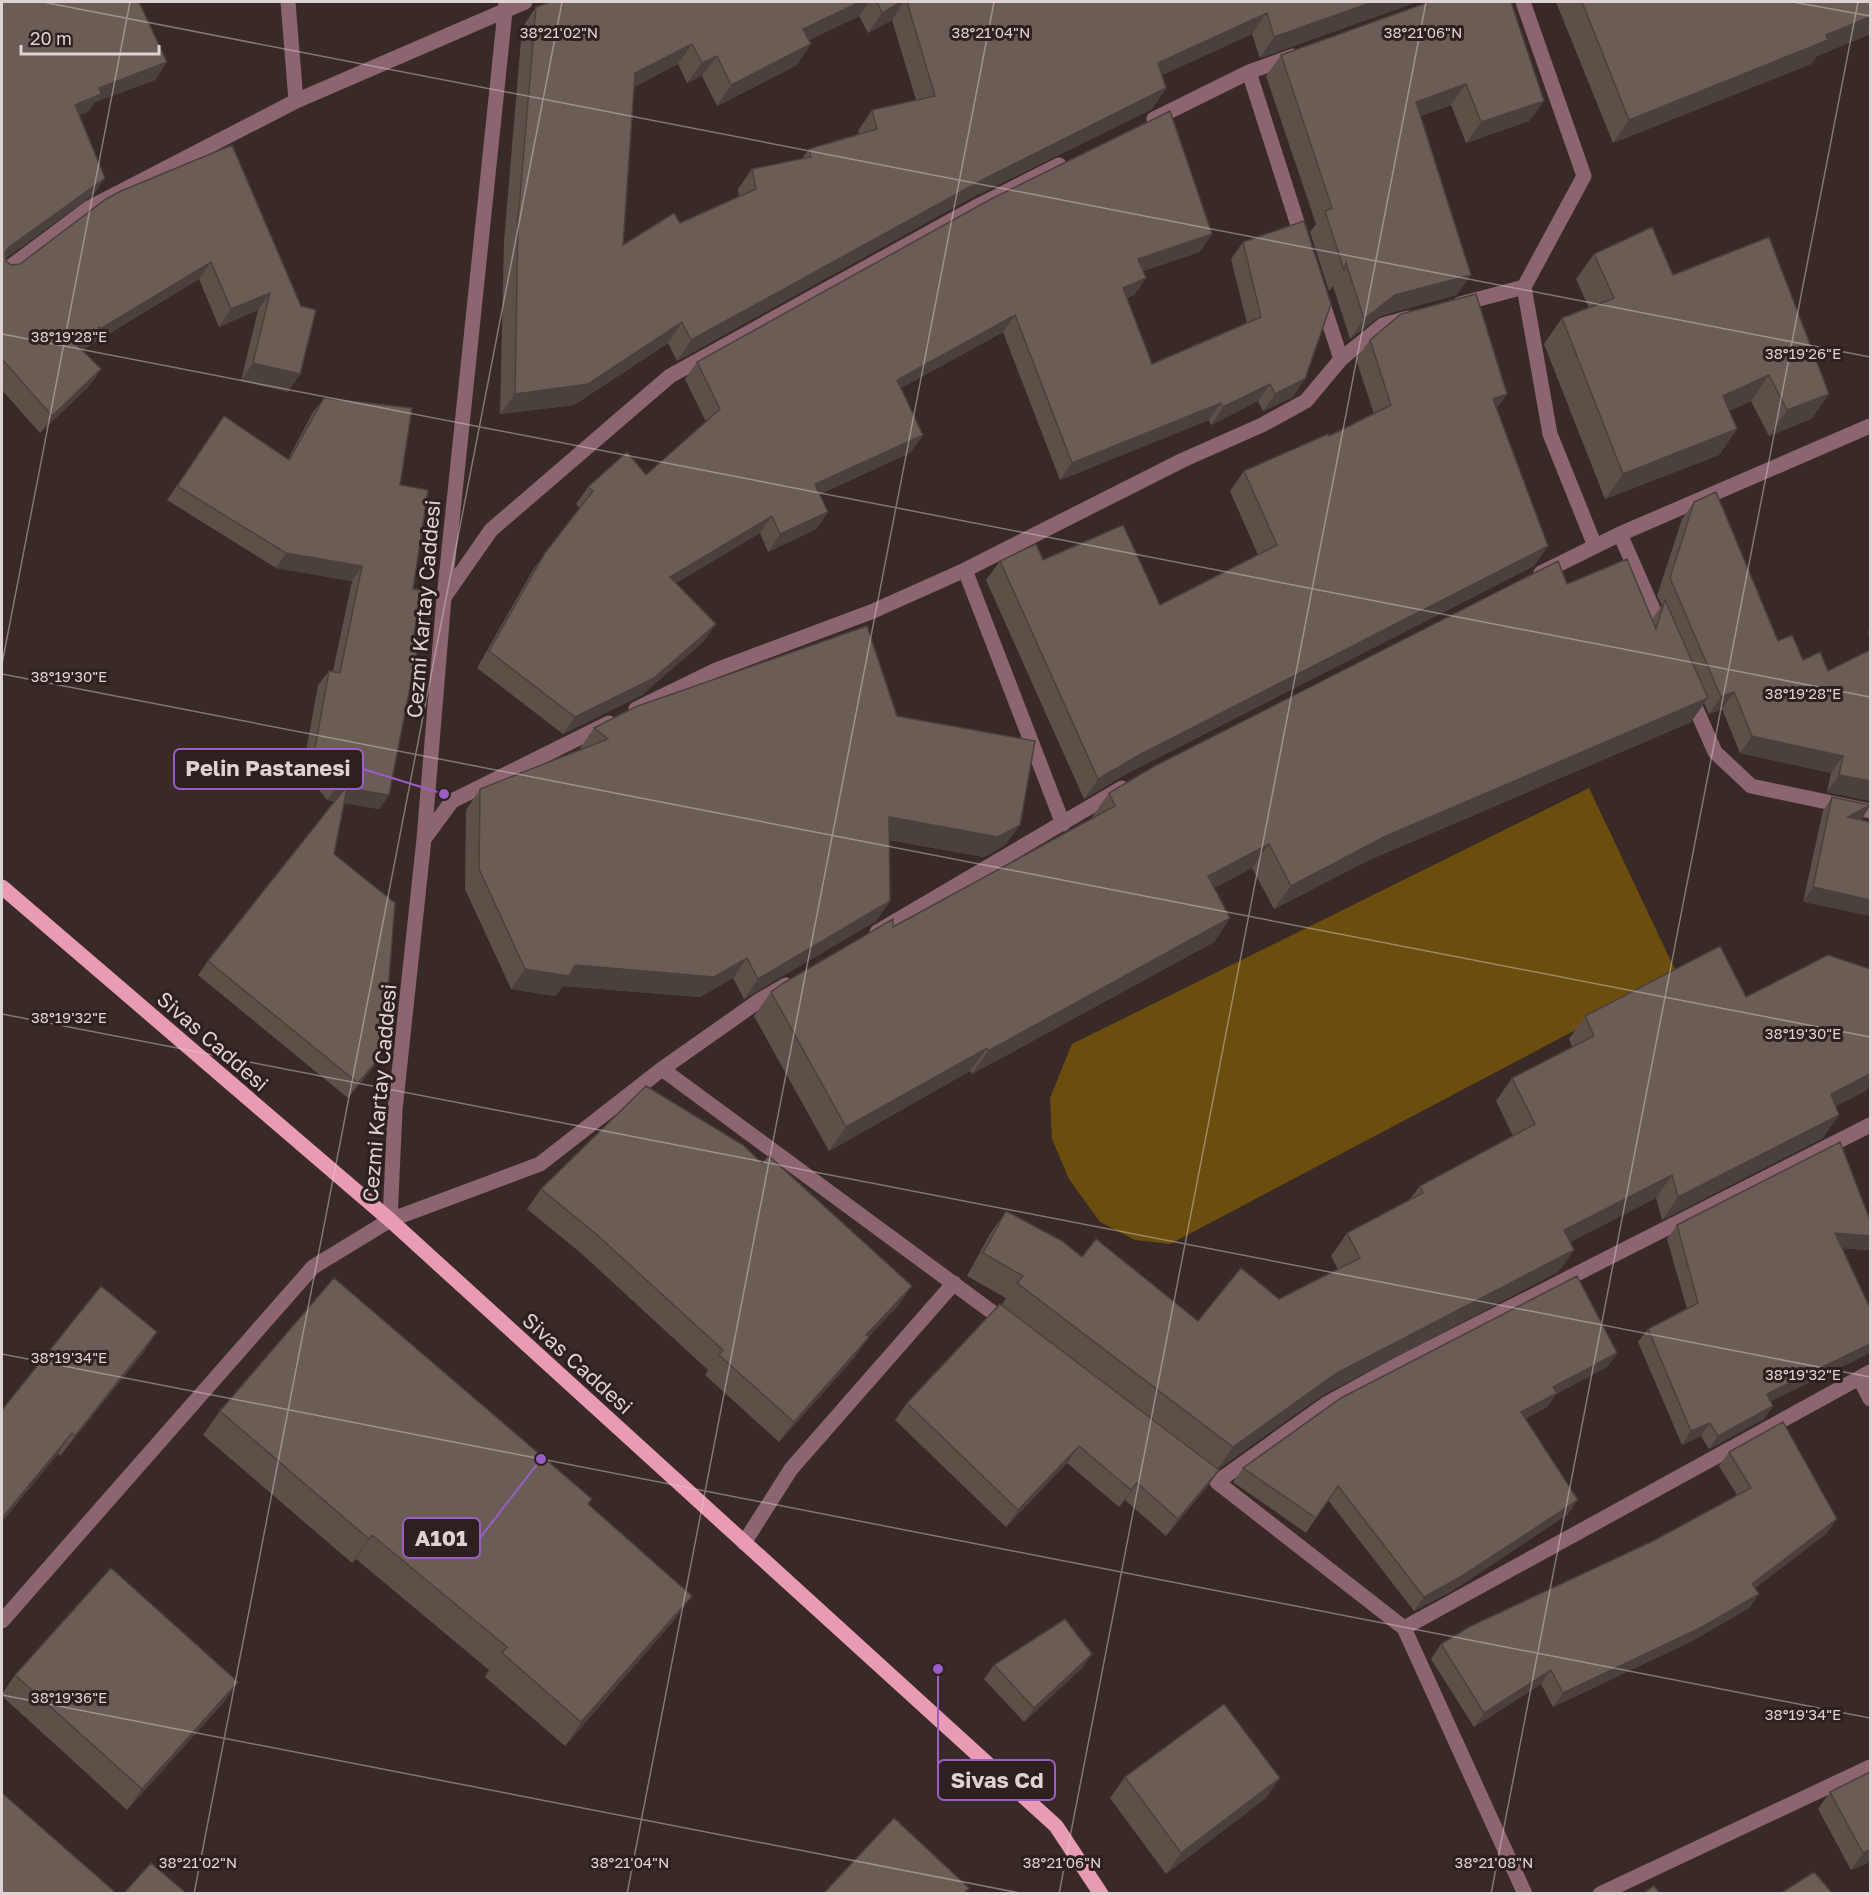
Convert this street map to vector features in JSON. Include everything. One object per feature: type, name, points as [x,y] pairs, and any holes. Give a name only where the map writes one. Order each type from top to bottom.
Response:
[{"type":"main road","name":"Sivas Caddesi","points":[[2,887],[390,1220],[1056,1826],[1101,1893]]},
{"type":"street","points":[[288,2],[296,101]]},
{"type":"street","points":[[2,273],[89,208],[296,101],[506,6],[525,2]]},
{"type":"street","points":[[1523,2],[1584,176],[1524,287],[1550,434],[1595,546]]},
{"type":"street","name":"Cezmi Kartay Caddesi","points":[[390,1220],[395,1110],[424,839],[444,598],[506,6]]},
{"type":"street","points":[[1143,124],[1249,72],[1312,49]]},
{"type":"street","points":[[1249,72],[1309,260]]},
{"type":"street","points":[[444,598],[491,530],[670,376],[974,208],[1069,161]]},
{"type":"street","points":[[1316,282],[1341,359]]},
{"type":"street","points":[[1448,308],[1524,287]]},
{"type":"street","points":[[424,839],[452,801],[545,754],[717,670],[871,612],[965,570],[1306,401],[1341,359],[1383,325],[1426,313]]},
{"type":"street","points":[[1531,578],[1620,534],[1870,426]]},
{"type":"street","points":[[1620,534],[1668,643]]},
{"type":"street","points":[[965,570],[1063,825]]},
{"type":"street","points":[[1682,675],[1715,752],[1751,786],[1870,811]]},
{"type":"street","points":[[861,942],[1063,825],[1132,782]]},
{"type":"street","points":[[2,1621],[314,1267],[390,1220],[540,1164],[662,1069],[760,1000],[800,977]]},
{"type":"street","points":[[662,1069],[1021,1334]]},
{"type":"street","points":[[1525,1893],[1404,1628],[1213,1479],[1326,1404],[1385,1371],[1870,1125]]},
{"type":"street","points":[[744,1543],[791,1469],[954,1283]]},
{"type":"street","points":[[1404,1628],[1865,1376],[1870,1399]]},
{"type":"street","points":[[1600,1893],[1870,1767]]},
{"type":"shaded area","points":[[1589,788],[1678,976],[1170,1244],[1135,1240],[1100,1222],[1069,1179],[1052,1139],[1050,1098],[1072,1044]]},
{"type":"building","points":[[2,2],[139,2],[167,62],[99,88],[101,94],[75,105],[105,178],[8,248],[5,253],[6,261],[11,265],[20,264],[106,199],[121,191],[232,145],[301,306],[316,310],[300,374],[253,363],[270,293],[231,309],[211,262],[102,328],[98,327],[101,329],[76,344],[101,369],[52,416],[2,359]]},
{"type":"building","points":[[550,2],[860,2],[803,29],[811,44],[731,85],[717,56],[702,63],[692,44],[635,73],[623,245],[674,213],[680,223],[756,189],[752,169],[811,157],[809,149],[877,129],[872,110],[935,96],[907,2],[1373,2],[1274,37],[1267,13],[1158,63],[1166,88],[984,179],[691,340],[682,322],[588,384],[515,394],[518,220],[536,7]]},
{"type":"building","points":[[877,2],[901,2],[882,13]]},
{"type":"building","points":[[1429,2],[1511,2],[1544,101],[1481,122],[1466,84],[1416,102],[1471,275],[1395,295],[1364,319],[1346,263],[1344,270],[1325,211],[1332,208],[1281,55]]},
{"type":"building","points":[[1582,2],[1870,2],[1870,17],[1826,35],[1828,40],[1629,120]]},
{"type":"building","points":[[1170,111],[1212,234],[1138,259],[1146,278],[1123,288],[1152,364],[1261,317],[1243,242],[1304,221],[1331,304],[1305,379],[1275,394],[1270,384],[1223,407],[1221,403],[1072,463],[1015,315],[897,380],[923,435],[815,484],[828,512],[780,534],[772,516],[670,577],[716,624],[654,678],[575,717],[489,651],[545,553],[593,491],[588,487],[627,452],[646,475],[720,409],[697,362],[991,199]]},
{"type":"building","points":[[1652,227],[1673,275],[1769,237],[1829,394],[1787,410],[1769,375],[1723,396],[1737,429],[1623,474],[1562,318],[1614,298],[1594,254]]},
{"type":"building","points":[[1476,294],[1507,394],[1493,399],[1548,546],[1141,754],[1098,779],[1000,561],[1036,544],[1043,560],[1123,525],[1160,605],[1277,545],[1244,471],[1328,434],[1329,436],[1391,405],[1370,340],[1401,314]]},
{"type":"building","points":[[324,398],[412,408],[400,485],[428,490],[413,589],[422,590],[414,635],[420,636],[389,795],[347,788],[334,854],[395,903],[383,1054],[358,1083],[208,961],[346,787],[337,786],[314,753],[329,671],[340,673],[362,566],[286,553],[177,486],[224,416],[289,460]]},
{"type":"building","points":[[1716,492],[1778,641],[1792,635],[1803,660],[1820,652],[1828,671],[1870,650],[1870,781],[1839,775],[1843,756],[1752,736],[1734,692],[1721,697],[1670,578],[1694,502]]},
{"type":"building","points":[[1627,559],[1656,629],[1665,600],[1708,698],[1386,836],[1291,886],[1269,844],[1208,876],[1230,918],[988,1051],[987,1048],[846,1127],[771,992],[782,984],[893,919],[893,927],[1115,806],[1109,793],[1153,767],[1558,561],[1567,584]]},
{"type":"building","points":[[867,626],[897,716],[1035,741],[1020,825],[998,837],[889,817],[890,901],[758,979],[747,958],[714,977],[575,965],[569,976],[525,969],[479,869],[480,789],[608,739],[594,728],[635,707]]},
{"type":"building","points":[[1832,797],[1870,805],[1848,817],[1870,822],[1870,900],[1813,887]]},
{"type":"building","points":[[1720,946],[1746,997],[1828,955],[1870,969],[1870,1074],[1831,1094],[1839,1115],[1678,1197],[1672,1175],[1564,1230],[1574,1250],[1337,1373],[1233,1447],[1017,1283],[1023,1276],[983,1253],[1006,1211],[1062,1241],[1082,1257],[1096,1239],[1198,1321],[1241,1268],[1279,1299],[1360,1258],[1347,1233],[1423,1193],[1420,1186],[1535,1124],[1512,1078],[1594,1036],[1585,1016]]},
{"type":"building","points":[[646,1086],[743,1145],[762,1163],[769,1156],[912,1286],[866,1335],[869,1337],[794,1422],[719,1355],[723,1350],[596,1234],[541,1189]]},
{"type":"building","points":[[1840,1142],[1870,1220],[1870,1236],[1835,1233],[1870,1308],[1870,1344],[1767,1394],[1773,1406],[1718,1436],[1710,1423],[1691,1431],[1648,1329],[1698,1303],[1677,1225]]},
{"type":"building","points":[[1577,1276],[1617,1353],[1553,1387],[1557,1393],[1521,1412],[1578,1500],[1462,1576],[1424,1597],[1338,1486],[1316,1518],[1243,1468],[1341,1398]]},
{"type":"building","points":[[334,1278],[592,1499],[588,1504],[692,1596],[581,1722],[502,1653],[507,1647],[372,1535],[369,1539],[220,1411]]},
{"type":"building","points":[[101,1286],[157,1332],[75,1436],[72,1433],[2,1518],[2,1410]]},
{"type":"building","points":[[1000,1304],[1219,1470],[1178,1519],[1137,1483],[1131,1490],[1079,1446],[1018,1510],[907,1403]]},
{"type":"building","points":[[1783,1422],[1837,1519],[1752,1584],[1759,1594],[1702,1627],[1563,1693],[1551,1670],[1484,1713],[1441,1644],[1469,1627],[1653,1541],[1751,1488],[1729,1452]]},
{"type":"building","points":[[111,1568],[238,1682],[142,1789],[15,1675]]},
{"type":"building","points":[[1065,1619],[1092,1654],[1034,1708],[994,1665]]},
{"type":"building","points":[[1224,1704],[1280,1778],[1181,1853],[1125,1777]]},
{"type":"building","points":[[1870,1772],[1870,1850],[1863,1853],[1830,1792]]},
{"type":"building","points":[[2,1793],[116,1893],[2,1893]]},
{"type":"building","points":[[894,1818],[969,1888],[964,1893],[824,1893]]},
{"type":"building","points":[[151,1863],[186,1893],[124,1893]]},
{"type":"building","points":[[1814,1872],[1832,1893],[1781,1893]]},
{"type":"building","points":[[1654,1886],[1660,1893],[1644,1893]]},
{"type":"place","name":"Pelin Pastanesi","points":[[444,794]]},
{"type":"place","name":"A101","points":[[541,1459]]},
{"type":"place","name":"Sivas Cd","points":[[938,1669]]}]
